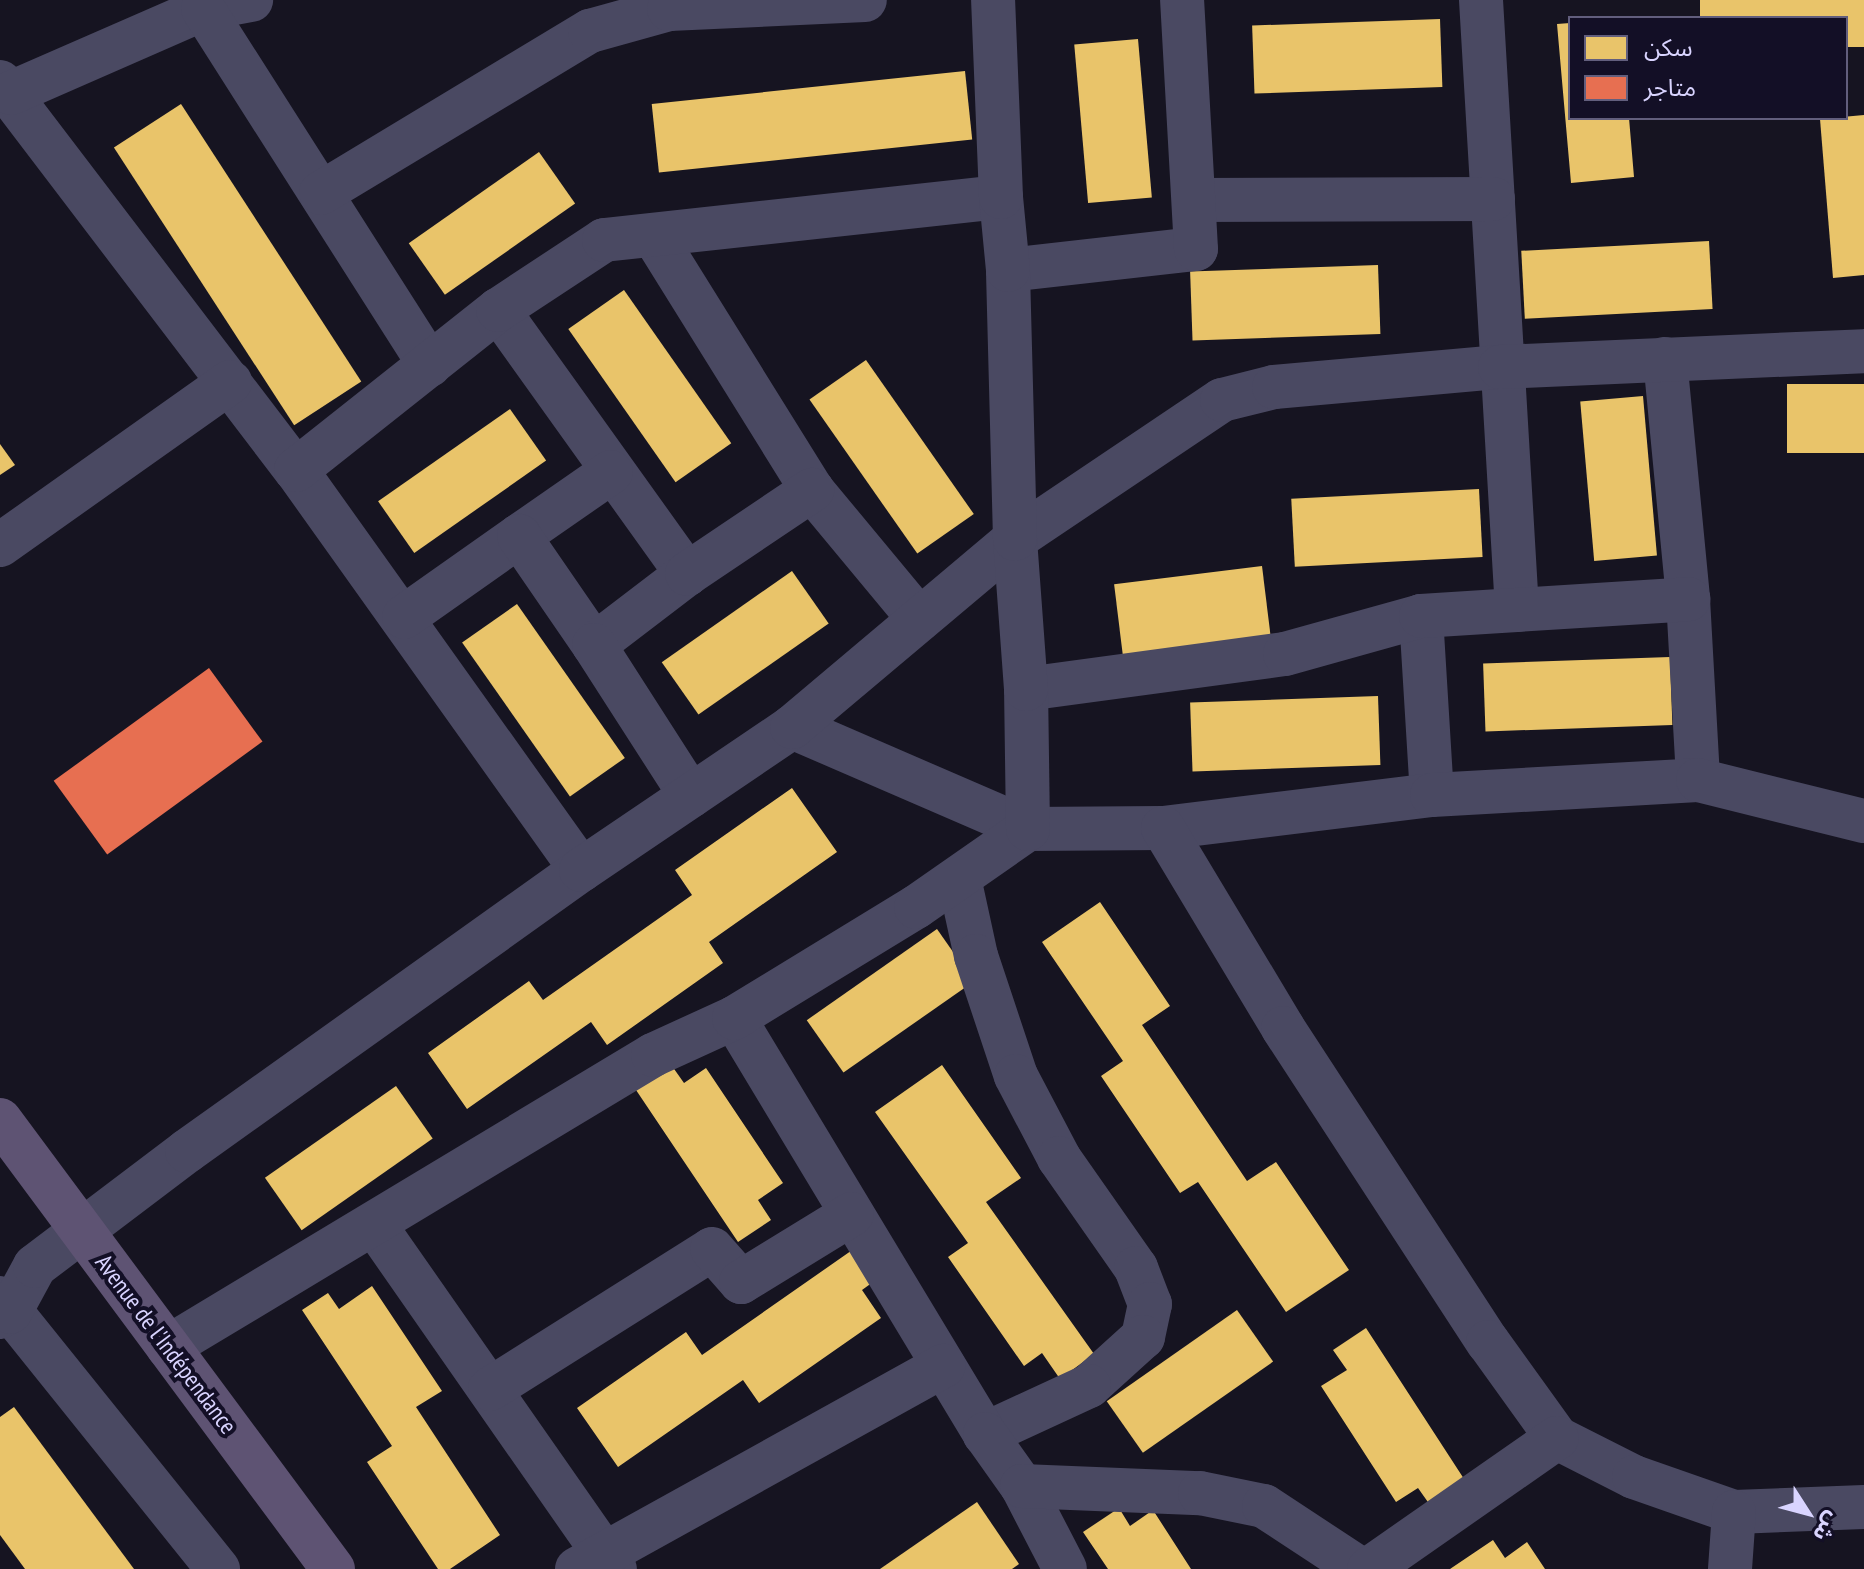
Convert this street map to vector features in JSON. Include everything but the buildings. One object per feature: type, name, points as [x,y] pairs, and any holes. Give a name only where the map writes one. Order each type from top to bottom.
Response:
[{"type":"main road","name":"Avenue de l'Indépendance","points":[[0,1120],[333,1569]]},
{"type":"street","points":[[251,0],[203,9],[6,88],[296,470],[404,617],[581,870]]},
{"type":"street","points":[[321,193],[590,31],[669,9],[865,0]]},
{"type":"street","points":[[993,0],[1001,197],[1008,270],[1015,539],[1026,689],[1028,829]]},
{"type":"street","points":[[1008,270],[1196,249],[1182,0]]},
{"type":"street","points":[[1481,0],[1500,367],[1517,610]]},
{"type":"street","points":[[203,9],[430,365]]},
{"type":"street","points":[[296,470],[498,310],[604,240],[1001,197]]},
{"type":"street","points":[[1194,200],[1493,199]]},
{"type":"street","points":[[654,236],[812,490],[919,619]]},
{"type":"street","points":[[498,310],[611,472],[687,574]]},
{"type":"street","points":[[218,1569],[3,1309],[17,1267],[82,1230],[581,870],[792,727],[1015,539],[1222,400],[1274,387],[1500,367],[1864,351]]},
{"type":"street","points":[[1665,359],[1688,599],[1698,780]]},
{"type":"street","points":[[0,545],[230,382]]},
{"type":"street","points":[[404,617],[611,472]]},
{"type":"street","points":[[594,645],[687,574],[812,490]]},
{"type":"street","points":[[519,536],[594,645],[691,796]]},
{"type":"street","points":[[1026,689],[1285,654],[1421,616],[1688,599]]},
{"type":"street","points":[[1421,616],[1432,795]]},
{"type":"street","points":[[792,727],[1028,829],[1163,828],[1432,795],[1698,780],[1864,821]]},
{"type":"street","points":[[1163,828],[1283,1028],[1488,1342],[1557,1438],[1634,1477],[1734,1512],[1864,1507]]},
{"type":"street","points":[[168,1347],[653,1055],[734,1018],[959,878],[1028,829]]},
{"type":"street","points":[[959,878],[976,956],[1016,1076],[1059,1158],[1136,1268],[1150,1304],[1143,1337],[1089,1386],[985,1434]]},
{"type":"street","points":[[734,1018],[943,1366],[1022,1486],[1065,1569]]},
{"type":"street","points":[[490,1389],[712,1249],[741,1282],[852,1214]]},
{"type":"street","points":[[374,1224],[490,1389],[599,1564],[943,1366]]},
{"type":"street","points":[[1369,1569],[1557,1438]]},
{"type":"street","points":[[1022,1486],[1200,1493],[1264,1506],[1360,1569]]},
{"type":"street","points":[[1730,1569],[1734,1512]]}]
